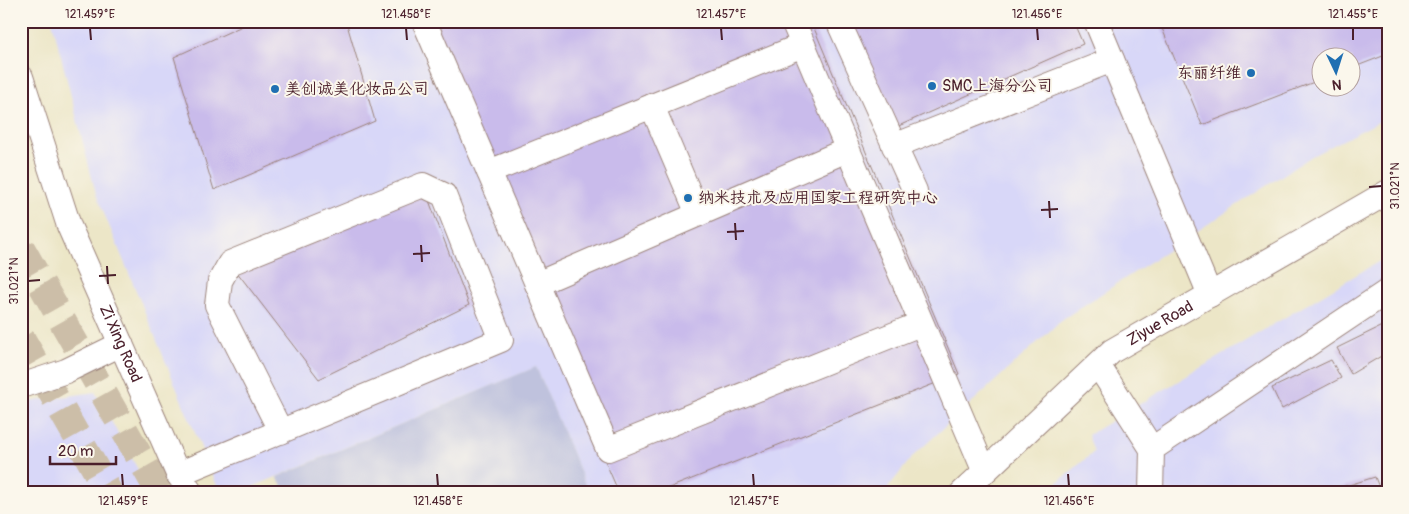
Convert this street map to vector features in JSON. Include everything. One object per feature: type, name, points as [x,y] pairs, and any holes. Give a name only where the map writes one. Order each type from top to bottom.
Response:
[{"type":"street","points":[[424,21],[608,449],[920,324]]},
{"type":"street","points":[[793,21],[920,324],[984,470]]},
{"type":"street","points":[[838,21],[915,191]]},
{"type":"street","points":[[1096,21],[1210,294]]},
{"type":"street","points":[[489,172],[803,45]]},
{"type":"street","points":[[894,146],[1112,60]]},
{"type":"street","name":"Zi Xing Road","points":[[21,77],[69,226],[185,484]]},
{"type":"street","points":[[652,106],[698,214]]},
{"type":"street","points":[[537,284],[847,150]]},
{"type":"street","points":[[185,484],[281,432],[501,340],[444,195],[423,185],[230,263],[220,280],[217,305],[281,432]]},
{"type":"street","name":"Ziyue Road","points":[[962,493],[984,470],[1112,351],[1388,192]]},
{"type":"street","points":[[1152,449],[1388,291]]},
{"type":"street","points":[[21,386],[66,371],[121,344]]},
{"type":"street","points":[[1098,365],[1152,449],[1152,493]]},
{"type":"shaded area","points":[[52,21],[1388,21],[1388,117],[1312,156],[1063,319],[912,457],[884,493],[589,493],[536,367],[238,493],[220,493],[96,194]]},
{"type":"shaded area","points":[[1388,256],[1388,493],[1045,493],[1094,452],[1088,435]]},
{"type":"shaded area","points":[[536,367],[589,493],[287,493],[277,477]]},
{"type":"shaded area","points":[[95,392],[151,493],[21,493],[21,403]]},
{"type":"building","name":"美创诚美化妆品公司","points":[[253,21],[346,21],[375,121],[214,190],[174,57]]},
{"type":"building","name":"纳米技术及应用国家工程研究中心","points":[[414,21],[811,21],[959,374],[656,493],[619,493]]},
{"type":"building","name":"SMC上海分公司","points":[[850,21],[1073,21],[1083,44],[894,128]]},
{"type":"building","name":"东丽纤维","points":[[1159,21],[1388,21],[1388,54],[1362,64],[1362,48],[1312,48],[1312,83],[1202,125]]},
{"type":"building","points":[[423,185],[469,305],[319,379],[230,263]]},
{"type":"building","points":[[1388,323],[1388,352],[1351,374],[1337,348]]},
{"type":"building","points":[[1331,360],[1341,378],[1282,409],[1272,388]]},
{"type":"building","points":[[1375,477],[1381,493],[1326,493],[1326,492]]},
{"type":"tunnel","points":[[21,248],[160,493]]},
{"type":"tunnel","points":[[21,338],[109,493]]},
{"type":"place","name":"东丽纤维","points":[[1251,73]]},
{"type":"place","name":"SMC上海分公司","points":[[932,86]]},
{"type":"place","name":"美创诚美化妆品公司","points":[[275,89]]},
{"type":"place","name":"纳米技术及应用国家工程研究中心","points":[[688,198]]}]
